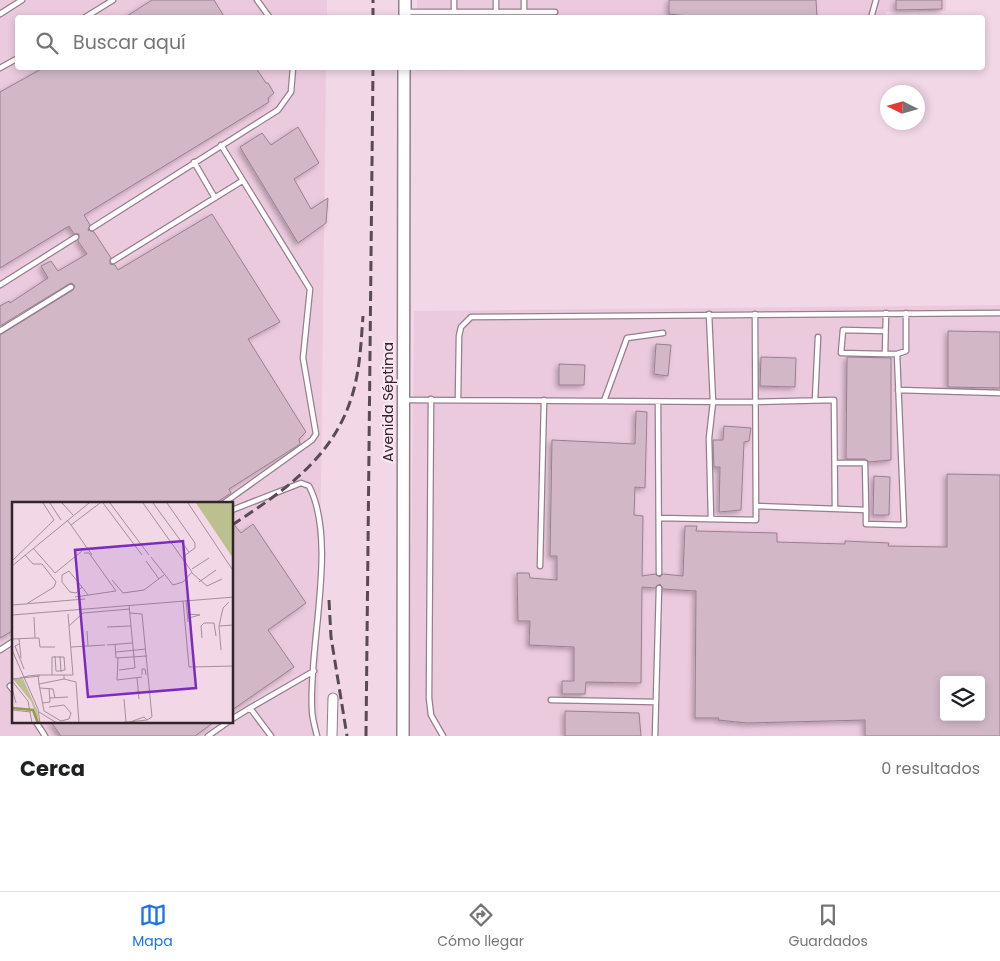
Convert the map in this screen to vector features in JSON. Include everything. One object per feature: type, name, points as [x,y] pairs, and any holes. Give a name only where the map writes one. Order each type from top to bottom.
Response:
[{"type":"street","points":[[405,0],[405,15]]},
{"type":"street","name":"Avenida Séptima","points":[[403,736],[404,70]]},
{"type":"street","points":[[332,736],[333,698]]},
{"type":"lane","points":[[0,14],[22,0]]},
{"type":"lane","points":[[88,15],[104,2],[112,0]]},
{"type":"lane","points":[[257,0],[268,15]]},
{"type":"lane","points":[[454,0],[454,12]]},
{"type":"lane","points":[[496,0],[496,12]]},
{"type":"lane","points":[[524,0],[524,12]]},
{"type":"lane","points":[[872,15],[876,0]]},
{"type":"lane","points":[[405,15],[454,12],[555,12]]},
{"type":"lane","points":[[0,68],[15,60]]},
{"type":"lane","points":[[92,228],[278,110],[291,92],[292,70]]},
{"type":"lane","points":[[221,145],[310,289],[303,358],[316,434],[312,440],[227,502]]},
{"type":"lane","points":[[194,162],[215,198]]},
{"type":"lane","points":[[113,261],[242,181]]},
{"type":"lane","points":[[0,285],[76,237]]},
{"type":"lane","points":[[0,331],[71,287]]},
{"type":"lane","points":[[885,354],[886,313]]},
{"type":"lane","points":[[885,331],[843,330],[841,353],[897,354],[906,351],[906,313]]},
{"type":"lane","points":[[458,399],[459,336],[461,327],[471,317],[1000,313]]},
{"type":"lane","points":[[709,314],[713,402],[709,438],[711,519]]},
{"type":"lane","points":[[659,518],[756,520],[755,314]]},
{"type":"lane","points":[[604,401],[627,338],[663,333]]},
{"type":"lane","points":[[815,400],[818,336]]},
{"type":"lane","points":[[835,463],[865,464],[866,524],[904,525],[897,354]]},
{"type":"lane","points":[[898,390],[1000,393]]},
{"type":"lane","points":[[431,399],[429,698],[431,715],[443,736]]},
{"type":"lane","points":[[403,400],[658,402],[834,400],[835,509]]},
{"type":"lane","points":[[540,566],[544,400]]},
{"type":"lane","points":[[658,402],[658,573]]},
{"type":"lane","points":[[234,509],[301,483],[309,486],[317,502],[321,555],[312,710],[317,736]]},
{"type":"lane","points":[[756,506],[866,510]]},
{"type":"lane","points":[[655,736],[658,588]]},
{"type":"lane","points":[[0,650],[12,642]]},
{"type":"lane","points":[[234,719],[314,671]]},
{"type":"lane","points":[[551,700],[656,702]]},
{"type":"lane","points":[[250,708],[270,734],[278,736]]},
{"type":"lane","points":[[37,724],[46,736]]},
{"type":"lane","points":[[208,736],[225,724]]},
{"type":"shaded area","points":[[0,0],[327,0],[327,15],[15,15],[15,70],[326,70],[318,736],[0,736]]},
{"type":"shaded area","points":[[417,0],[946,0],[946,11],[886,12],[886,15],[417,15]]},
{"type":"shaded area","points":[[417,70],[493,70],[417,71]]},
{"type":"shaded area","points":[[1000,305],[1000,736],[409,736],[414,311]]},
{"type":"building","points":[[152,0],[214,0],[223,15],[129,15]]},
{"type":"building","points":[[669,0],[816,0],[817,15],[678,15],[669,14]]},
{"type":"building","points":[[896,0],[942,0],[942,9],[896,10]]},
{"type":"building","points":[[39,70],[257,70],[274,93],[268,98],[269,102],[84,215],[90,225],[88,230],[94,232],[111,258],[110,264],[115,265],[118,270],[212,214],[280,322],[248,339],[306,432],[299,439],[300,444],[229,489],[231,493],[217,502],[12,502],[12,631],[0,638],[0,335],[73,290],[75,286],[72,283],[69,284],[0,326],[0,306],[9,301],[10,303],[48,278],[41,266],[51,261],[58,271],[87,254],[78,241],[79,234],[74,234],[69,226],[0,268],[0,92]]},
{"type":"building","points":[[298,127],[319,163],[294,179],[311,209],[328,198],[326,223],[298,243],[240,147],[262,133],[271,145]]},
{"type":"building","points":[[948,331],[1000,332],[1000,388],[948,387]]},
{"type":"building","points":[[656,344],[671,345],[668,376],[654,374]]},
{"type":"building","points":[[761,357],[796,358],[795,387],[760,386]]},
{"type":"building","points":[[847,357],[891,358],[891,460],[869,462],[865,459],[846,459]]},
{"type":"building","points":[[559,364],[585,365],[584,385],[559,385]]},
{"type":"building","points":[[636,411],[647,412],[645,488],[635,487],[634,515],[643,516],[642,576],[655,574],[660,577],[663,574],[683,576],[685,526],[697,526],[696,531],[777,533],[777,542],[845,544],[845,541],[889,543],[888,546],[947,547],[947,474],[1000,475],[1000,736],[865,736],[865,720],[747,723],[718,720],[719,718],[695,718],[696,591],[663,589],[660,584],[655,588],[642,587],[641,683],[586,682],[585,694],[562,694],[562,681],[574,681],[574,647],[529,645],[530,621],[518,621],[517,573],[529,573],[530,578],[557,580],[557,556],[550,556],[552,440],[635,444]]},
{"type":"building","points":[[724,426],[751,428],[749,441],[744,442],[741,510],[719,512],[720,467],[714,467],[713,440],[723,440]]},
{"type":"building","points":[[874,476],[890,477],[889,515],[873,515]]},
{"type":"building","points":[[234,524],[241,533],[253,524],[306,603],[268,630],[294,667],[234,709]]},
{"type":"building","points":[[565,711],[639,713],[641,736],[565,736]]},
{"type":"building","points":[[52,724],[211,724],[195,736],[61,736]]},
{"type":"railway","points":[[373,0],[373,15]]},
{"type":"railway","points":[[366,736],[373,70]]},
{"type":"railway","points":[[234,524],[288,486],[333,438],[344,418],[355,386],[360,356],[363,316]]},
{"type":"railway","points":[[329,600],[331,637],[347,736]]}]
